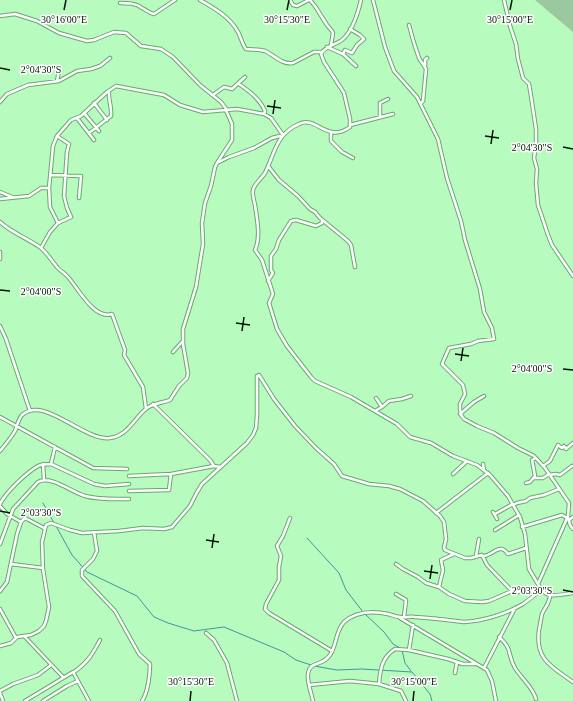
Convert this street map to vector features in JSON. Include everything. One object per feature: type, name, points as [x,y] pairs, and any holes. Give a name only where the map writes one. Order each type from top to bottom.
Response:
[{"type":"street","points":[[120,3],[131,3],[141,6],[150,13],[154,14],[176,0]]},
{"type":"street","points":[[200,0],[223,14],[232,23],[238,31],[246,49],[262,50],[278,60],[290,64],[293,64],[314,52],[322,52]]},
{"type":"street","points":[[290,0],[297,6],[310,0],[316,6],[333,33],[331,45]]},
{"type":"street","points":[[350,125],[344,93],[321,56],[322,52],[327,47],[341,41],[350,30],[361,0]]},
{"type":"street","points":[[373,0],[385,47],[394,71],[417,96],[438,139],[448,183],[461,221],[465,240],[480,289],[484,312],[492,328],[494,339],[478,341],[467,345],[452,346],[447,350],[442,364],[461,381],[464,388],[464,397],[460,404],[460,414],[468,422],[494,432],[518,448],[537,458],[569,503],[568,518],[573,529]]},
{"type":"street","points":[[504,0],[516,44],[522,78],[529,84],[536,129],[534,158],[537,168],[536,183],[538,205],[552,245],[573,276]]},
{"type":"street","points":[[0,16],[13,14],[38,21],[59,33],[85,41],[94,40],[114,32],[126,33],[141,46],[161,49],[173,57],[200,86],[221,102],[232,124],[232,140],[214,169],[211,186],[205,203],[202,223],[203,244],[197,279],[184,326],[183,341],[188,373],[187,378],[179,386],[170,400],[153,404],[120,435],[110,438],[96,437],[53,414],[42,410],[30,411],[22,416],[16,426],[15,431],[0,451]]},
{"type":"street","points":[[409,25],[419,59],[425,66]]},
{"type":"street","points":[[343,54],[345,50],[352,53],[357,45],[364,39],[360,35],[350,30]]},
{"type":"street","points":[[327,47],[343,54],[356,66]]},
{"type":"street","points":[[0,102],[7,94],[28,85],[57,81],[77,71],[92,69],[100,66],[110,58]]},
{"type":"street","points":[[421,103],[425,88],[425,60],[427,58]]},
{"type":"street","points":[[57,81],[59,71]]},
{"type":"street","points":[[212,95],[216,94],[222,88],[227,87],[232,89],[245,77]]},
{"type":"street","points":[[239,84],[252,94],[264,107],[264,114]]},
{"type":"street","points":[[58,223],[50,207],[49,188],[53,146],[57,136],[72,120],[84,113],[109,90],[116,86],[123,86],[164,95],[180,105],[203,112],[237,109],[264,114],[271,118],[282,136]]},
{"type":"street","points":[[89,133],[111,116],[112,107],[108,96],[109,90]]},
{"type":"street","points":[[380,116],[380,104],[388,99]]},
{"type":"street","points":[[94,103],[107,120]]},
{"type":"street","points":[[84,113],[99,131]]},
{"type":"street","points":[[217,163],[254,148],[272,138],[282,136],[298,124],[305,122],[312,123],[331,132],[348,128],[350,125],[380,116],[393,114]]},
{"type":"street","points":[[77,118],[94,140]]},
{"type":"street","points":[[331,132],[331,141],[342,152],[353,158]]},
{"type":"street","points":[[41,248],[50,232],[58,223],[71,217],[64,196],[67,152],[69,144],[57,136]]},
{"type":"street","points":[[282,136],[265,173],[252,191],[257,216],[258,238],[255,250],[262,260],[273,294],[269,303],[277,329],[287,346],[315,381],[351,397],[397,424],[410,436],[431,443],[453,456],[467,461],[488,473],[504,491],[519,515],[529,569],[538,584],[539,591]]},
{"type":"street","points":[[268,166],[279,180],[298,196],[322,220],[348,241],[351,245],[355,267]]},
{"type":"street","points":[[51,175],[81,176],[79,198]]},
{"type":"street","points":[[0,199],[29,196],[41,188],[49,188]]},
{"type":"street","points":[[0,192],[12,197]]},
{"type":"street","points":[[268,280],[273,274],[271,256],[291,221],[296,220],[314,226],[322,223],[322,220]]},
{"type":"street","points":[[0,222],[13,233],[27,239],[41,248],[58,268],[67,275],[89,304],[103,314],[112,314],[125,350],[124,355],[143,388],[146,409]]},
{"type":"street","points":[[0,252],[0,259]]},
{"type":"street","points":[[0,326],[6,339],[30,411]]},
{"type":"street","points":[[173,352],[183,341]]},
{"type":"street","points":[[0,646],[11,643],[16,638],[25,637],[39,631],[44,626],[49,607],[43,568],[42,542],[44,528],[46,525],[51,523],[82,533],[114,532],[143,528],[164,529],[172,527],[190,506],[202,484],[247,443],[255,431],[258,405],[258,388],[256,379],[259,375],[274,398],[298,429],[334,464],[342,476],[369,484],[389,486],[407,492],[423,501],[440,516],[444,522],[446,538],[445,549],[454,554],[468,558],[481,555],[484,556],[500,549],[508,554],[526,548]]},
{"type":"street","points":[[375,411],[389,401],[411,396]]},
{"type":"street","points":[[460,414],[484,396]]},
{"type":"street","points":[[376,398],[382,407]]},
{"type":"street","points":[[153,404],[210,460],[214,466]]},
{"type":"street","points":[[0,417],[93,468],[127,469]]},
{"type":"street","points":[[543,466],[550,461],[558,445],[562,448],[564,446],[566,448],[573,443]]},
{"type":"street","points":[[51,464],[54,447]]},
{"type":"street","points":[[534,478],[535,473],[532,460],[537,458]]},
{"type":"street","points":[[453,474],[467,461]]},
{"type":"street","points":[[43,464],[44,479]]},
{"type":"street","points":[[21,522],[10,516],[0,505],[3,498],[16,484],[30,472],[43,464],[51,464],[94,484],[105,486],[129,484]]},
{"type":"street","points":[[483,464],[484,470]]},
{"type":"street","points":[[129,476],[171,474],[214,466],[220,467]]},
{"type":"street","points":[[526,483],[534,478],[543,478],[554,474],[560,475],[572,466]]},
{"type":"street","points":[[436,514],[488,473]]},
{"type":"street","points":[[129,491],[169,490],[171,474]]},
{"type":"street","points":[[0,544],[15,506],[38,482],[44,479],[78,493],[95,498],[106,500],[129,499]]},
{"type":"street","points":[[497,519],[494,513],[513,504],[559,489]]},
{"type":"street","points":[[495,530],[519,515]]},
{"type":"street","points":[[522,527],[562,515],[568,518],[573,517]]},
{"type":"street","points":[[0,591],[6,584],[21,522],[25,518],[44,528]]},
{"type":"street","points":[[290,518],[283,536],[277,546],[281,556],[279,580],[266,604],[265,610],[332,651]]},
{"type":"street","points":[[538,584],[568,518]]},
{"type":"street","points":[[94,532],[97,551],[93,559],[82,570],[82,576],[115,611],[139,654],[150,664],[145,696],[142,701]]},
{"type":"street","points":[[476,556],[479,539]]},
{"type":"street","points":[[439,587],[443,570],[441,560],[454,554]]},
{"type":"street","points":[[484,556],[487,565],[515,593],[525,590],[539,591],[550,595],[573,593]]},
{"type":"street","points":[[11,564],[43,568]]},
{"type":"street","points":[[396,564],[426,583],[439,587],[458,599],[470,602],[489,601],[512,591]]},
{"type":"street","points":[[399,617],[464,622],[471,621],[515,608],[539,591]]},
{"type":"street","points":[[396,594],[406,600],[404,617]]},
{"type":"street","points":[[550,595],[550,602],[541,619],[538,646],[543,659],[573,682]]},
{"type":"street","points":[[483,667],[515,608]]},
{"type":"street","points":[[0,609],[16,638]]},
{"type":"street","points":[[313,701],[308,674],[312,666],[325,661],[332,651],[338,630],[344,622],[363,612],[369,612],[390,614],[399,617],[483,667],[488,672],[492,681],[496,701]]},
{"type":"street","points":[[409,650],[413,625]]},
{"type":"street","points":[[206,633],[214,640],[227,663],[237,701]]},
{"type":"street","points":[[25,637],[63,678]]},
{"type":"street","points":[[499,637],[508,645],[515,668],[533,691],[536,699]]},
{"type":"street","points":[[25,701],[74,672],[89,658],[97,648],[100,640]]},
{"type":"street","points":[[379,684],[380,669],[387,657],[395,649],[409,650],[463,664],[471,663],[483,667]]},
{"type":"street","points":[[456,673],[457,662]]},
{"type":"street","points":[[3,701],[0,692],[13,684],[38,675],[51,665]]},
{"type":"street","points":[[74,672],[89,701]]},
{"type":"street","points":[[43,701],[78,681]]},
{"type":"street","points":[[309,683],[350,681],[379,684],[400,691],[406,701]]},
{"type":"green space","points":[[535,0],[573,0],[573,32]]},
{"type":"waterway","points":[[43,503],[54,523]]},
{"type":"waterway","points":[[56,526],[72,555],[87,572],[137,596],[154,617],[194,631],[224,627],[284,652],[296,660],[311,665]]},
{"type":"waterway","points":[[307,538],[339,573],[346,590],[363,612]]},
{"type":"waterway","points":[[365,614],[384,632],[393,644],[400,648]]},
{"type":"waterway","points":[[402,650],[405,663],[411,671]]},
{"type":"waterway","points":[[314,666],[337,670],[362,669],[412,672],[430,694],[432,701]]}]
